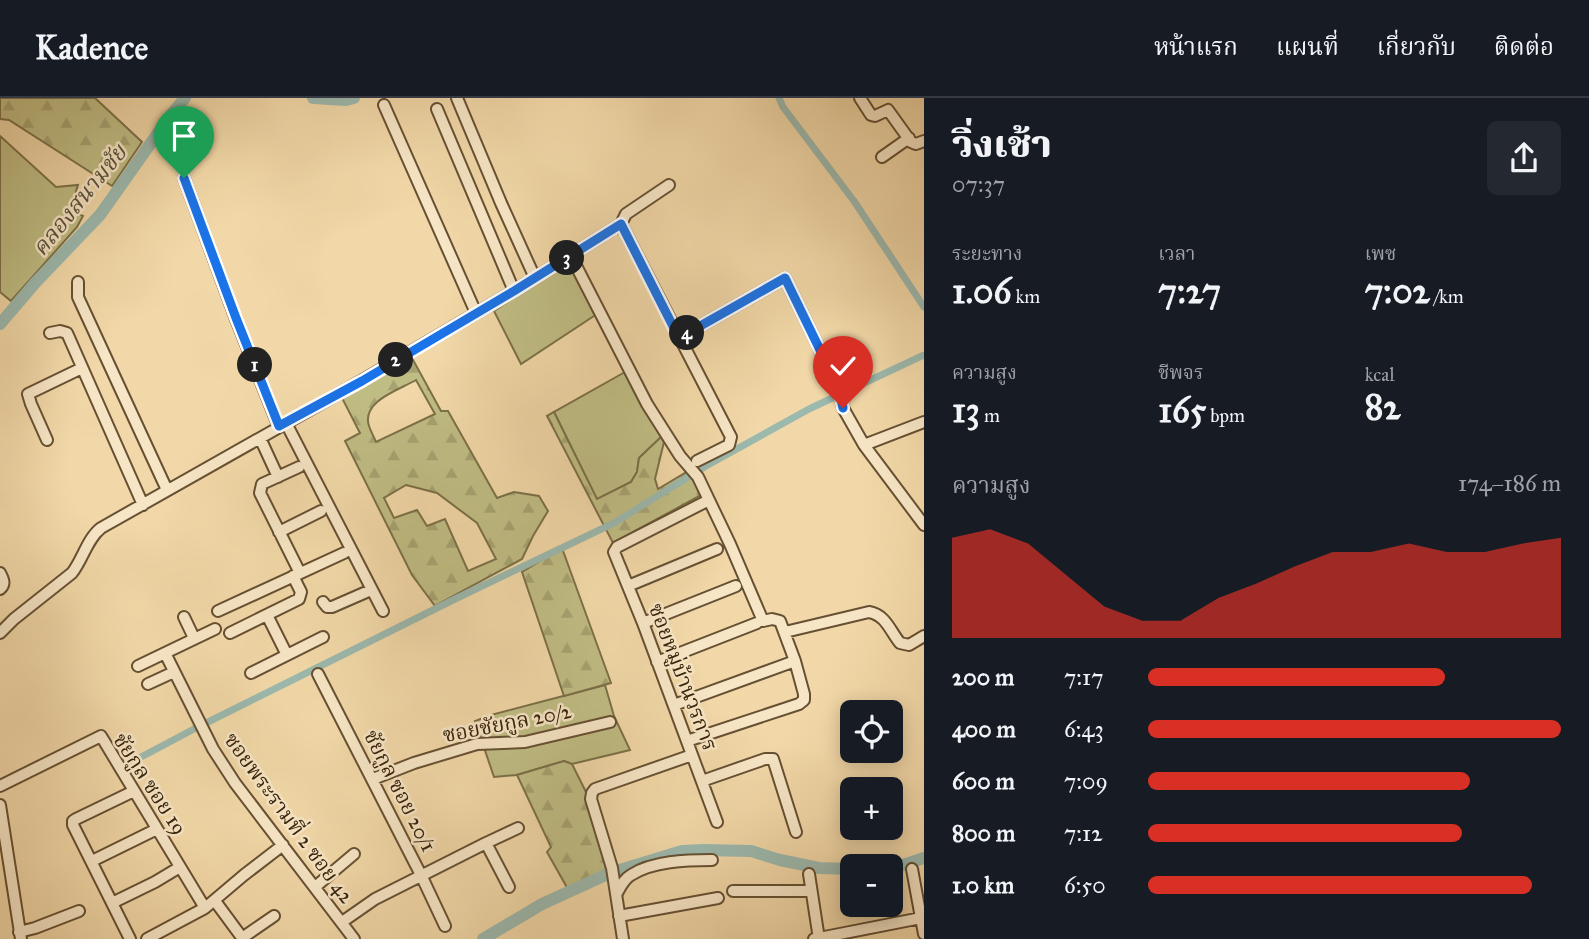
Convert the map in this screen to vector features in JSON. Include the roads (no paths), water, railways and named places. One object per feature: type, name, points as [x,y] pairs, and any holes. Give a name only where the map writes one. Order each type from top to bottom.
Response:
[{"type":"street","points":[[457,98],[535,278]]},
{"type":"street","points":[[860,98],[871,115],[890,111],[909,138],[916,144],[924,141]]},
{"type":"street","points":[[384,105],[476,313]]},
{"type":"street","points":[[437,109],[514,291]]},
{"type":"street","points":[[882,157],[909,138]]},
{"type":"street","points":[[184,178],[236,318],[283,425],[383,611]]},
{"type":"street","points":[[0,632],[72,573],[96,533],[108,524],[362,381],[514,291],[621,224],[626,214],[669,185]]},
{"type":"street","points":[[621,224],[731,437],[729,445],[696,469]]},
{"type":"street","points":[[571,256],[647,404],[680,456],[696,469],[760,622]]},
{"type":"street","points":[[679,338],[785,278],[839,389],[843,408],[864,445],[924,525]]},
{"type":"street","points":[[78,282],[78,298],[167,490]]},
{"type":"street","points":[[50,333],[67,333],[143,505]]},
{"type":"street","points":[[47,440],[28,394],[82,368]]},
{"type":"street","points":[[864,445],[924,422]]},
{"type":"street","points":[[260,438],[278,477]]},
{"type":"street","points":[[230,633],[299,599],[301,592],[296,575],[260,493],[262,484],[299,467]]},
{"type":"street","name":"ซอยหมู่บ้านวรการ","points":[[709,500],[617,547],[614,552],[717,822]]},
{"type":"street","points":[[279,532],[321,511]]},
{"type":"street","points":[[628,586],[718,549]]},
{"type":"street","points":[[218,611],[344,553]]},
{"type":"street","points":[[0,573],[4,581],[0,589]]},
{"type":"street","points":[[643,623],[736,586]]},
{"type":"street","points":[[323,601],[327,607],[332,607],[371,590]]},
{"type":"street","points":[[782,626],[869,612],[881,617],[900,643],[909,645],[924,636]]},
{"type":"street","points":[[267,615],[287,655]]},
{"type":"street","points":[[184,617],[194,638]]},
{"type":"street","points":[[657,662],[772,618],[782,626],[795,661],[804,700],[799,704],[687,741]]},
{"type":"street","points":[[138,666],[215,629]]},
{"type":"street","points":[[251,673],[323,637]]},
{"type":"street","name":"ซอยพระรามที่ 2 ซอย 42","points":[[165,653],[200,726],[235,783],[354,939]]},
{"type":"street","points":[[674,705],[795,661]]},
{"type":"street","points":[[148,684],[174,672]]},
{"type":"street","name":"ชัยกูล ซอย 20/1","points":[[318,674],[445,926]]},
{"type":"street","name":"ซอยชัยกูล 20/2","points":[[373,779],[477,744],[525,742],[610,722]]},
{"type":"street","name":"ชัยกูล ซอย 19","points":[[0,786],[101,736],[205,908]]},
{"type":"street","points":[[623,939],[615,880],[591,799],[592,793],[595,789],[692,755]]},
{"type":"street","points":[[702,781],[765,759],[774,759],[796,832]]},
{"type":"street","points":[[130,939],[73,821],[134,791]]},
{"type":"street","points":[[0,805],[20,935],[79,911]]},
{"type":"street","points":[[342,922],[375,899],[518,828]]},
{"type":"street","points":[[92,861],[157,829]]},
{"type":"street","points":[[486,843],[509,887]]},
{"type":"street","points":[[147,939],[205,908],[283,845]]},
{"type":"street","points":[[315,887],[354,854]]},
{"type":"street","points":[[617,892],[633,873],[680,861],[712,860]]},
{"type":"street","points":[[111,904],[180,867]]},
{"type":"street","points":[[912,869],[924,934]]},
{"type":"street","points":[[809,874],[817,939],[921,918]]},
{"type":"street","points":[[733,891],[811,891]]},
{"type":"street","points":[[619,916],[718,898]]},
{"type":"street","points":[[215,901],[242,938],[274,916]]},
{"type":"waterway","name":"คลองสนามชัย","points":[[0,324],[100,215],[185,98]]},
{"type":"waterway","name":"คลองสนามชัย","points":[[313,98],[354,98]]},
{"type":"waterway","points":[[779,98],[854,201],[924,307]]},
{"type":"waterway","points":[[126,765],[453,600],[614,523],[706,466],[809,409],[924,355]]},
{"type":"waterway","points":[[483,939],[542,904],[610,873],[682,851],[751,851],[819,868],[840,869]]},
{"type":"waterway","points":[[903,865],[924,858]]}]
